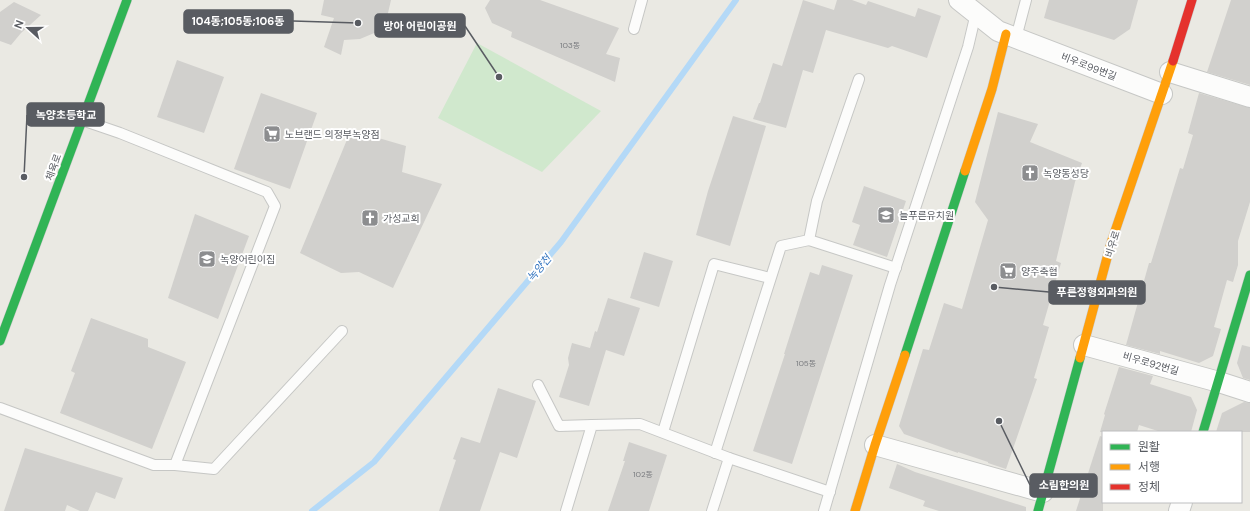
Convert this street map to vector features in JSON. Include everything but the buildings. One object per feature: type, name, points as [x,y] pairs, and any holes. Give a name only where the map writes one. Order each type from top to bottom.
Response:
[{"type":"street","name":"체육로","points":[[0,341],[127,0]]},
{"type":"street","name":"비우로99번길","points":[[959,0],[998,31],[1162,94]]},
{"type":"street","name":"비우로","points":[[875,445],[1041,502],[1111,243],[1170,72],[1192,0]]},
{"type":"street","points":[[854,511],[992,89],[1011,36]]},
{"type":"street","points":[[1170,72],[1250,97]]},
{"type":"street","points":[[1203,431],[1250,275]]},
{"type":"street","name":"비우로92번길","points":[[1084,345],[1250,392]]},
{"type":"lane","points":[[634,29],[642,0]]},
{"type":"lane","points":[[1011,36],[1026,0]]},
{"type":"lane","points":[[824,511],[896,268],[968,47],[976,13]]},
{"type":"lane","points":[[809,240],[817,201],[859,79]]},
{"type":"lane","points":[[82,120],[120,133],[267,192],[275,206],[175,465]]},
{"type":"lane","points":[[716,453],[781,246],[809,240],[896,268]]},
{"type":"lane","points":[[662,432],[714,264],[770,278]]},
{"type":"lane","points":[[0,408],[154,465],[175,465],[214,469],[342,331]]},
{"type":"lane","points":[[538,385],[559,426],[640,424],[728,458],[830,492]]},
{"type":"lane","points":[[566,511],[592,425]]},
{"type":"lane","points":[[712,511],[728,458]]},
{"type":"green space","points":[[477,43],[601,111],[542,172],[438,118]]},
{"type":"waterway","name":"녹양천","points":[[312,511],[374,462],[561,242],[736,0]]},
{"type":"traffic: fast","points":[[0,341],[127,0]]},
{"type":"traffic: fast","points":[[905,355],[965,171]]},
{"type":"traffic: fast","points":[[1203,431],[1250,275]]},
{"type":"traffic: fast","points":[[1038,511],[1080,358]]},
{"type":"traffic: slow","points":[[965,171],[992,89],[1006,34]]},
{"type":"traffic: slow","points":[[1080,358],[1111,243],[1173,61]]},
{"type":"traffic: slow","points":[[855,511],[905,355]]},
{"type":"traffic: jam","points":[[1173,61],[1192,0]]},
{"type":"place","name":"104동;105동;106동","points":[[358,23]]},
{"type":"place","name":"방아 어린이공원","points":[[499,77]]},
{"type":"place","name":"노브랜드 의정부녹양점","points":[[272,134]]},
{"type":"place","name":"녹양동성당","points":[[1030,173]]},
{"type":"place","name":"녹양초등학교","points":[[24,177]]},
{"type":"place","name":"늘푸른유치원","points":[[886,215]]},
{"type":"place","name":"가성교회","points":[[370,218]]},
{"type":"place","name":"녹양어린이집","points":[[207,259]]},
{"type":"place","name":"양주축협","points":[[1008,271]]},
{"type":"place","name":"푸른정형외과의원","points":[[994,287]]},
{"type":"place","name":"소림한의원","points":[[999,421]]}]
